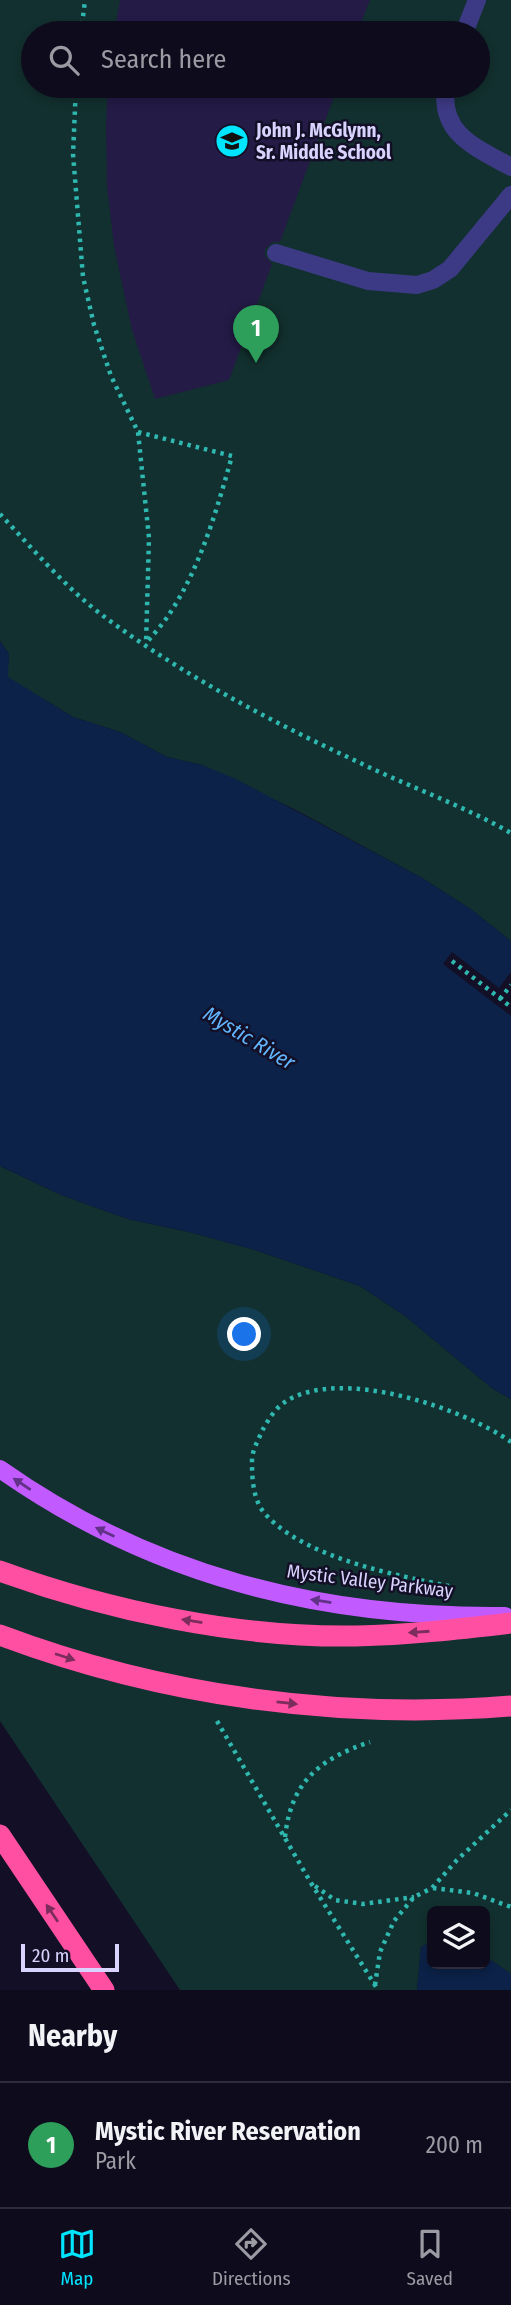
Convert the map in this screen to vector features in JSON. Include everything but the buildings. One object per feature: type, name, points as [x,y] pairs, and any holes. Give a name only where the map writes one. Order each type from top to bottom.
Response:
[{"type":"highway","points":[[0,1572],[120,1607],[177,1619],[285,1633],[355,1636],[453,1630],[511,1623]]},
{"type":"highway","points":[[0,1635],[52,1654],[142,1680],[203,1691],[298,1704],[381,1710],[511,1706]]},
{"type":"highway","points":[[0,1835],[104,1990]]},
{"type":"main road","name":"Mystic Valley Parkway","points":[[0,1469],[63,1510],[109,1535],[173,1563],[232,1582],[299,1598],[347,1605],[431,1613],[511,1616]]},
{"type":"lane","points":[[469,21],[477,0]]},
{"type":"lane","points":[[444,98],[449,120],[463,139],[511,167]]},
{"type":"lane","points":[[276,253],[368,281],[417,285],[433,280],[450,268],[511,195]]},
{"type":"path","points":[[82,21],[85,0]]},
{"type":"path","points":[[75,98],[73,154],[83,277],[94,325],[111,376],[138,432],[149,538],[146,644]]},
{"type":"path","points":[[138,432],[232,456],[218,507],[190,576],[170,614],[146,644]]},
{"type":"path","points":[[0,514],[101,614],[232,699],[356,761],[511,833]]},
{"type":"path","points":[[452,961],[511,1007]]},
{"type":"path","points":[[500,999],[511,985]]},
{"type":"path","points":[[449,1586],[356,1564],[294,1536],[266,1516],[256,1498],[253,1454],[266,1423],[284,1402],[307,1392],[345,1388],[383,1392],[449,1409],[511,1443]]},
{"type":"path","points":[[203,1691],[230,1745],[311,1883],[377,1987]]},
{"type":"path","points":[[285,1838],[287,1818],[294,1797],[307,1776],[349,1749],[370,1742]]},
{"type":"path","points":[[311,1883],[335,1900],[363,1904],[414,1897],[432,1888],[457,1860],[511,1810]]},
{"type":"path","points":[[432,1888],[473,1894],[511,1907]]},
{"type":"path","points":[[377,1987],[380,1952],[394,1921],[414,1897]]},
{"type":"green space","points":[[0,0],[511,0],[511,941],[472,910],[422,878],[294,809],[202,765],[167,757],[120,732],[73,717],[7,677],[9,654],[0,641]]},
{"type":"green space","points":[[0,1166],[61,1195],[128,1219],[255,1250],[360,1286],[405,1316],[493,1389],[511,1399],[511,1974],[490,1959],[490,1906],[427,1906],[427,1944],[421,1947],[417,1990],[180,1990],[0,1721]]},
{"type":"water","name":"Mystic River","points":[[0,641],[9,654],[8,677],[73,717],[120,732],[167,757],[202,765],[236,779],[422,878],[472,910],[511,941],[511,1399],[493,1389],[405,1316],[360,1286],[255,1250],[128,1219],[61,1195],[0,1166]]},
{"type":"water","points":[[427,1944],[427,1969],[490,1969],[490,1959],[511,1974],[511,1990],[417,1990],[421,1947]]},
{"type":"pier","points":[[452,952],[499,988],[511,972],[511,1016],[443,964]]},
{"type":"place","name":"John J. McGlynn, Sr. Middle School","points":[[232,141]]},
{"type":"place","name":"Mystic River Reservation","points":[[256,363]]}]
